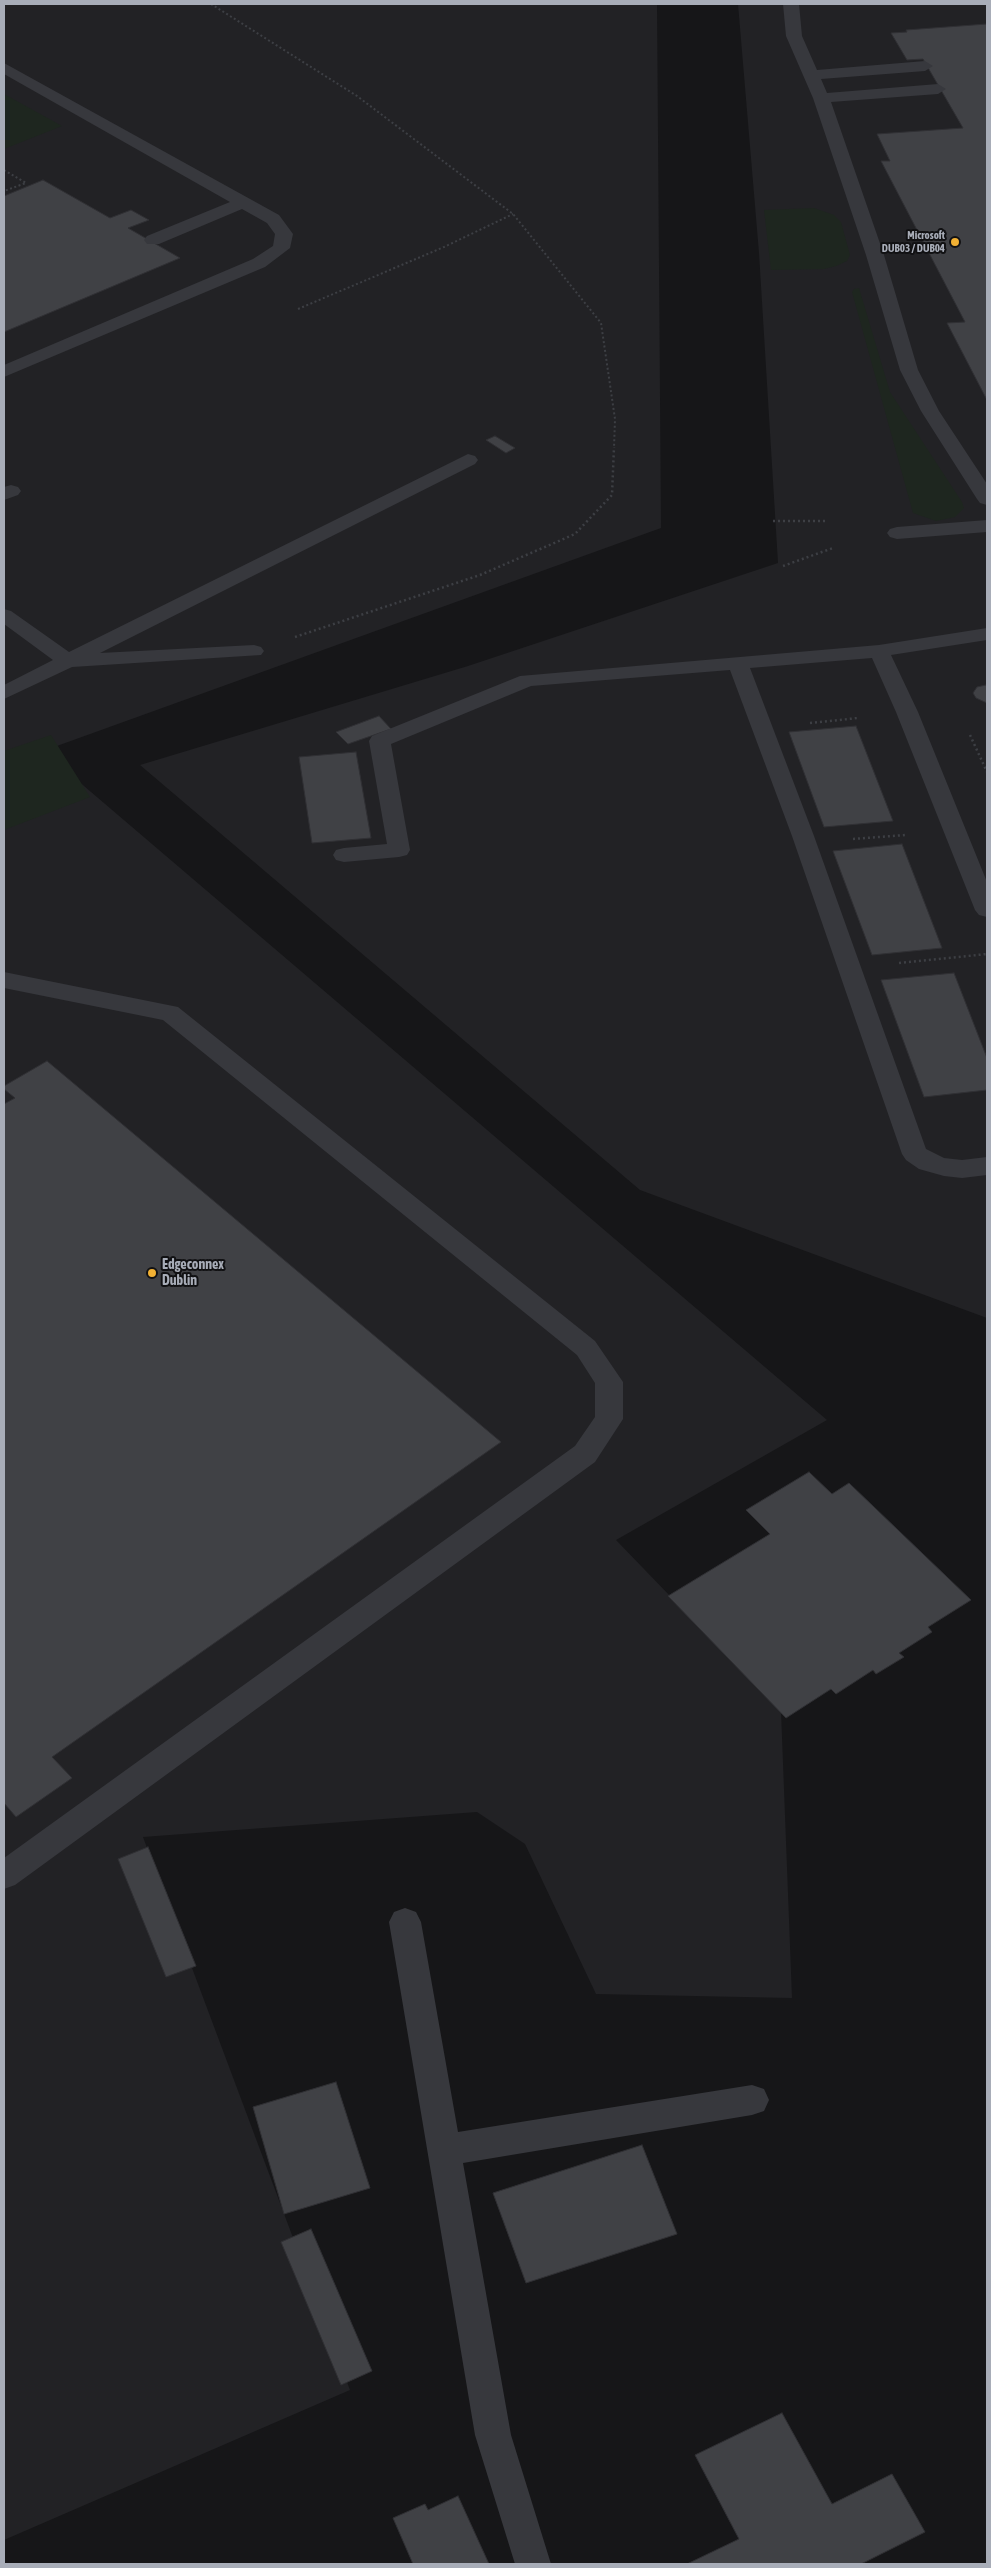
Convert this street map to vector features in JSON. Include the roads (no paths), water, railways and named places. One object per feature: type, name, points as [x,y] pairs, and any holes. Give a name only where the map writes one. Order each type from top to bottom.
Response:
[{"type":"lane","points":[[798,4],[791,4],[794,36],[821,98],[875,255],[909,370],[930,412],[987,499]]},
{"type":"lane","points":[[811,75],[925,66]]},
{"type":"lane","points":[[4,68],[273,219],[284,234],[281,248],[258,263],[4,372]]},
{"type":"lane","points":[[821,98],[938,88]]},
{"type":"lane","points":[[153,240],[244,202]]},
{"type":"lane","points":[[4,693],[468,460]]},
{"type":"lane","points":[[897,533],[987,526]]},
{"type":"lane","points":[[4,615],[68,661],[254,651]]},
{"type":"lane","points":[[344,855],[398,850],[380,741],[527,680],[879,651],[987,634]]},
{"type":"lane","points":[[879,651],[907,712],[987,910]]},
{"type":"lane","points":[[738,664],[805,844],[915,1154],[928,1163],[944,1167],[962,1169],[987,1166]]},
{"type":"lane","points":[[4,980],[170,1013],[586,1348],[609,1382],[609,1419],[585,1454],[4,1876]]},
{"type":"lane","points":[[405,1922],[493,2435],[533,2564]]},
{"type":"lane","points":[[444,2150],[752,2100]]},
{"type":"place","name":"Microsoft DUB03 / DUB04","points":[[955,242]]},
{"type":"place","name":"Edgeconnex Dublin","points":[[152,1273]]}]
